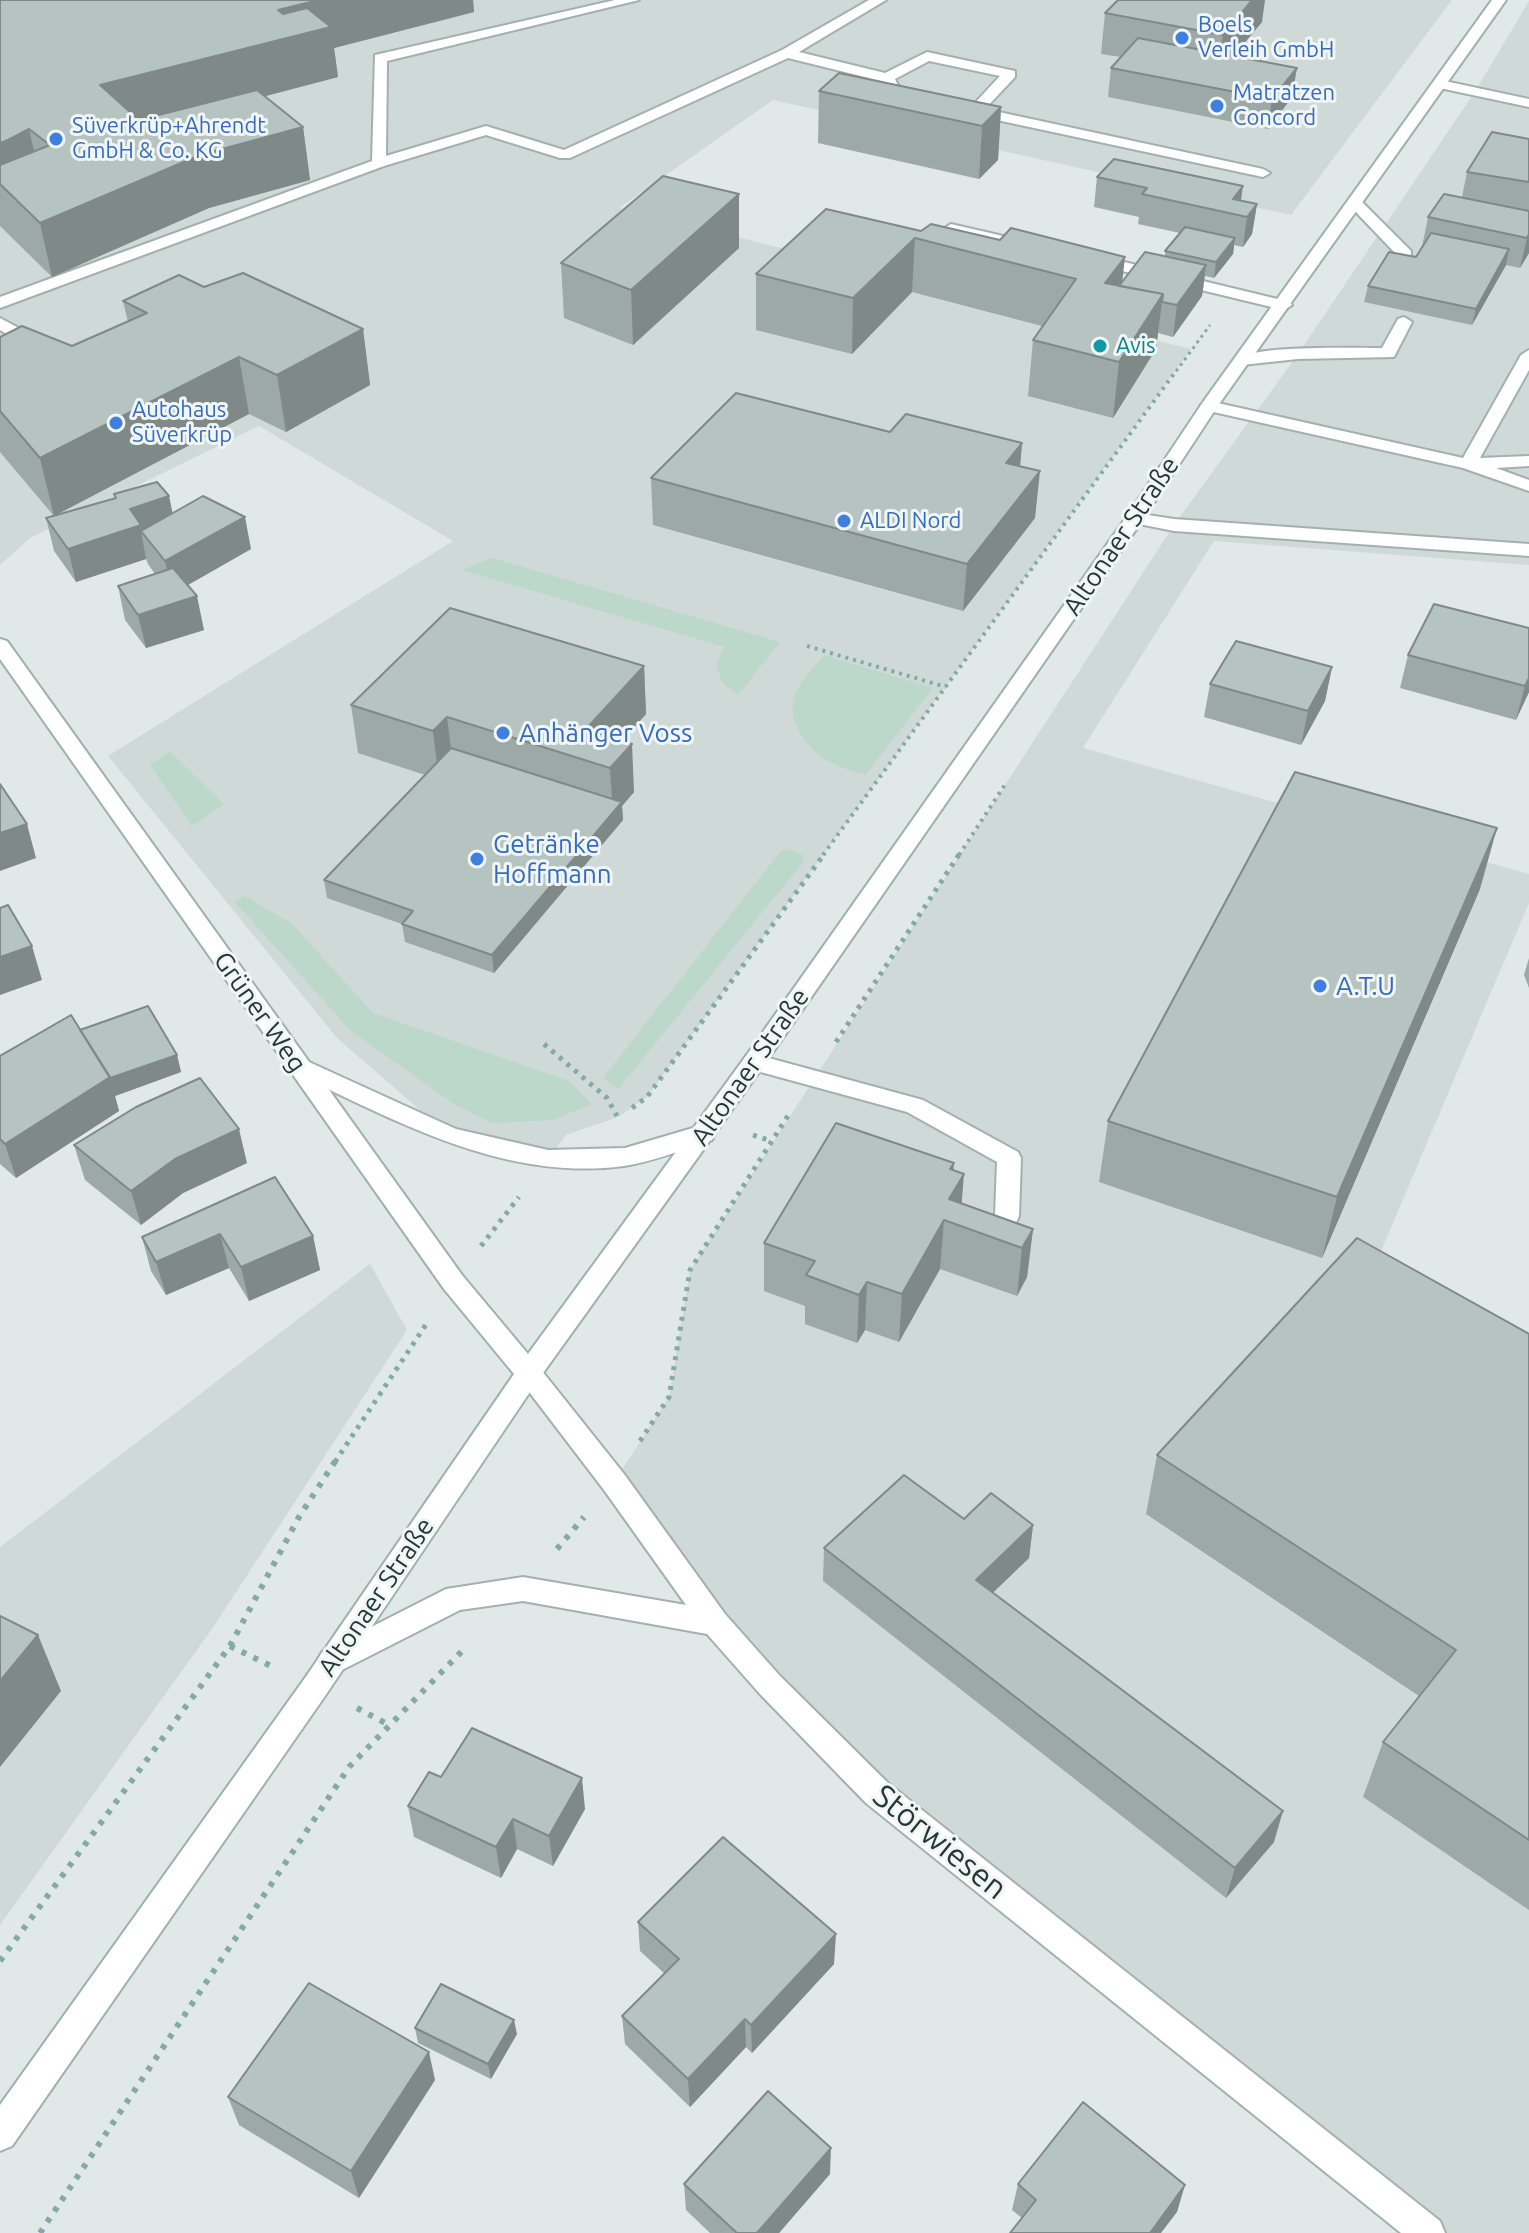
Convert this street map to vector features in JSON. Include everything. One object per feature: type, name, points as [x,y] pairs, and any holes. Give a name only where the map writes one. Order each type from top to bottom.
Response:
[{"type":"main road","points":[[379,163],[380,58],[632,0]]},
{"type":"main road","points":[[0,303],[379,163],[486,130],[565,155],[787,53],[879,0]]},
{"type":"main road","name":"Altonaer Straße","points":[[0,2134],[332,1661],[529,1373],[754,1062],[1135,518],[1209,406],[1499,0]]},
{"type":"main road","points":[[787,53],[887,78],[927,56],[1010,74],[976,111]]},
{"type":"main road","points":[[887,78],[895,94],[1263,173]]},
{"type":"main road","points":[[1440,84],[1529,103]]},
{"type":"main road","points":[[1356,204],[1405,254]]},
{"type":"main road","points":[[941,227],[1044,249]]},
{"type":"main road","points":[[1074,256],[1284,305]]},
{"type":"main road","points":[[1242,360],[1298,354],[1388,353],[1404,322]]},
{"type":"main road","points":[[0,323],[56,356]]},
{"type":"main road","points":[[1468,464],[1529,355]]},
{"type":"main road","points":[[1209,406],[1468,464],[1529,486]]},
{"type":"main road","points":[[1468,464],[1529,461]]},
{"type":"main road","points":[[1135,518],[1174,525],[1529,550]]},
{"type":"main road","name":"Grüner Weg","points":[[0,645],[453,1282],[529,1373]]},
{"type":"main road","points":[[754,1062],[915,1106],[1009,1158],[1007,1216]]},
{"type":"main road","points":[[298,1065],[450,1136],[548,1159],[625,1157],[703,1134]]},
{"type":"main road","name":"Störwiesen","points":[[529,1373],[614,1482],[715,1623],[770,1685],[877,1793],[1428,2233]]},
{"type":"main road","points":[[332,1661],[456,1598],[523,1589],[715,1623]]},
{"type":"path","points":[[0,1961],[230,1646],[299,1517],[453,1282],[566,1135],[618,1117],[647,1097],[1234,293]]},
{"type":"path","points":[[807,646],[946,687]]},
{"type":"path","points":[[523,1589],[614,1482],[669,1397],[690,1270],[1012,774]]},
{"type":"path","points":[[544,1044],[607,1098],[618,1117]]},
{"type":"path","points":[[40,2233],[349,1767],[467,1646]]},
{"type":"shaded area","points":[[0,0],[1452,0],[1291,215],[773,100],[619,208],[1191,349],[647,1097],[618,1117],[566,1135],[548,1159],[450,1136],[337,1038],[108,756],[453,541],[259,426],[30,538],[0,565]]},
{"type":"shaded area","points":[[1529,1],[1529,565],[1214,541],[1083,748],[1529,874],[1529,903],[1376,1263],[1529,1351],[1529,2233],[1428,2233],[877,1793],[770,1685],[614,1482],[669,1397],[690,1270],[1174,525],[1298,354],[1476,90]]},
{"type":"shaded area","points":[[370,1264],[407,1330],[214,1626],[0,1925],[0,1547]]},
{"type":"green space","points":[[492,558],[780,642],[738,695],[723,683],[716,666],[724,647],[462,570]]},
{"type":"green space","points":[[824,655],[933,688],[865,775],[822,757],[807,742],[796,724],[793,705],[797,690]]},
{"type":"green space","points":[[170,752],[224,804],[192,826],[150,765]]},
{"type":"green space","points":[[786,849],[803,855],[804,861],[618,1089],[603,1078],[780,852]]},
{"type":"green space","points":[[245,896],[292,924],[373,1013],[569,1081],[592,1104],[553,1120],[492,1123],[454,1104],[351,1031],[235,902]]},
{"type":"building","points":[[0,0],[319,0],[278,10],[283,14],[307,8],[331,27],[100,85],[139,120],[257,90],[303,127],[200,155],[40,223],[0,184],[0,165],[50,145],[29,129],[0,143]]},
{"type":"building","points":[[1118,0],[1252,0],[1223,35],[1105,13]]},
{"type":"building","points":[[1138,38],[1297,68],[1272,99],[1111,68]]},
{"type":"building","points":[[839,73],[1001,107],[982,126],[819,91]]},
{"type":"building","points":[[1492,132],[1529,139],[1529,182],[1467,172]]},
{"type":"building","points":[[1114,159],[1243,186],[1233,199],[1257,204],[1247,217],[1142,194],[1147,188],[1097,177]]},
{"type":"building","points":[[663,176],[739,194],[631,290],[561,263]]},
{"type":"building","points":[[1444,194],[1529,211],[1527,238],[1428,217]]},
{"type":"building","points":[[826,209],[921,231],[931,224],[1000,240],[1011,228],[1125,257],[1105,283],[1163,294],[1119,362],[1033,340],[1076,279],[915,238],[853,298],[756,274]]},
{"type":"building","points":[[1185,227],[1235,238],[1216,262],[1165,251]]},
{"type":"building","points":[[1431,233],[1509,249],[1476,309],[1368,286],[1389,252],[1416,257]]},
{"type":"building","points":[[1145,252],[1206,265],[1177,305],[1162,302],[1163,294],[1119,286]]},
{"type":"building","points":[[243,273],[363,329],[277,375],[239,357],[40,458],[0,411],[0,337],[22,326],[72,346],[147,313],[123,301],[179,275],[204,287]]},
{"type":"building","points":[[736,393],[890,432],[906,414],[1022,443],[1006,463],[1040,471],[967,564],[651,478]]},
{"type":"building","points":[[157,482],[169,496],[130,509],[141,525],[68,549],[46,518],[116,498],[114,494]]},
{"type":"building","points":[[203,496],[245,517],[165,561],[141,531]]},
{"type":"building","points":[[173,568],[197,596],[138,615],[118,586]]},
{"type":"building","points":[[1434,604],[1529,628],[1529,678],[1525,686],[1408,655]]},
{"type":"building","points":[[450,608],[644,666],[586,729],[632,744],[610,768],[447,717],[433,731],[351,705]]},
{"type":"building","points":[[1236,641],[1332,667],[1308,711],[1210,684]]},
{"type":"building","name":"Getränke Hoffmann","points":[[451,748],[622,802],[492,955],[402,924],[413,911],[324,880]]},
{"type":"building","name":"A.T.U","points":[[1295,772],[1497,828],[1337,1197],[1108,1121]]},
{"type":"building","points":[[0,784],[27,824],[0,833]]},
{"type":"building","points":[[8,905],[32,946],[0,957],[0,908]]},
{"type":"building","points":[[148,1006],[177,1055],[110,1078],[80,1030]]},
{"type":"building","points":[[71,1015],[110,1077],[5,1144],[0,1139],[0,1056]]},
{"type":"building","points":[[200,1078],[239,1129],[175,1159],[131,1191],[74,1145],[136,1107]]},
{"type":"building","points":[[836,1123],[954,1163],[950,1169],[964,1174],[949,1199],[1033,1229],[1022,1248],[944,1220],[902,1294],[867,1282],[859,1295],[806,1275],[815,1261],[764,1243]]},
{"type":"building","points":[[275,1177],[313,1236],[241,1267],[220,1234],[156,1262],[142,1237]]},
{"type":"building","points":[[1357,1238],[1529,1334],[1529,1840],[1383,1742],[1456,1650],[1157,1455]]},
{"type":"building","points":[[904,1475],[964,1519],[991,1493],[1033,1525],[976,1580],[1283,1811],[1235,1868],[824,1548]]},
{"type":"building","points":[[0,1616],[38,1635],[0,1681]]},
{"type":"building","points":[[472,1728],[582,1778],[549,1836],[513,1819],[496,1847],[408,1806],[429,1772],[441,1777]]},
{"type":"building","points":[[723,1837],[836,1934],[751,2025],[745,2019],[688,2079],[622,2016],[679,1959],[638,1922]]},
{"type":"building","points":[[309,1983],[429,2052],[351,2171],[228,2097]]},
{"type":"building","points":[[441,1984],[514,2020],[488,2064],[415,2028]]},
{"type":"building","points":[[768,2091],[831,2148],[757,2233],[737,2233],[684,2184]]},
{"type":"building","points":[[1083,2102],[1185,2185],[1150,2233],[1010,2233],[1036,2200],[1018,2184]]},
{"type":"place","name":"Boels Verleih GmbH","points":[[1182,38]]},
{"type":"place","name":"Matratzen Concord","points":[[1217,106]]},
{"type":"place","name":"Süverkrüp+Ahrendt GmbH & Co. KG","points":[[56,139]]},
{"type":"place","name":"Avis","points":[[1100,346]]},
{"type":"place","name":"Autohaus Süverkrüp","points":[[116,423]]},
{"type":"place","name":"ALDI Nord","points":[[844,521]]},
{"type":"place","name":"Anhänger Voss","points":[[503,733]]},
{"type":"place","name":"Getränke Hoffmann","points":[[477,859]]},
{"type":"place","name":"A.T.U","points":[[1320,986]]}]
